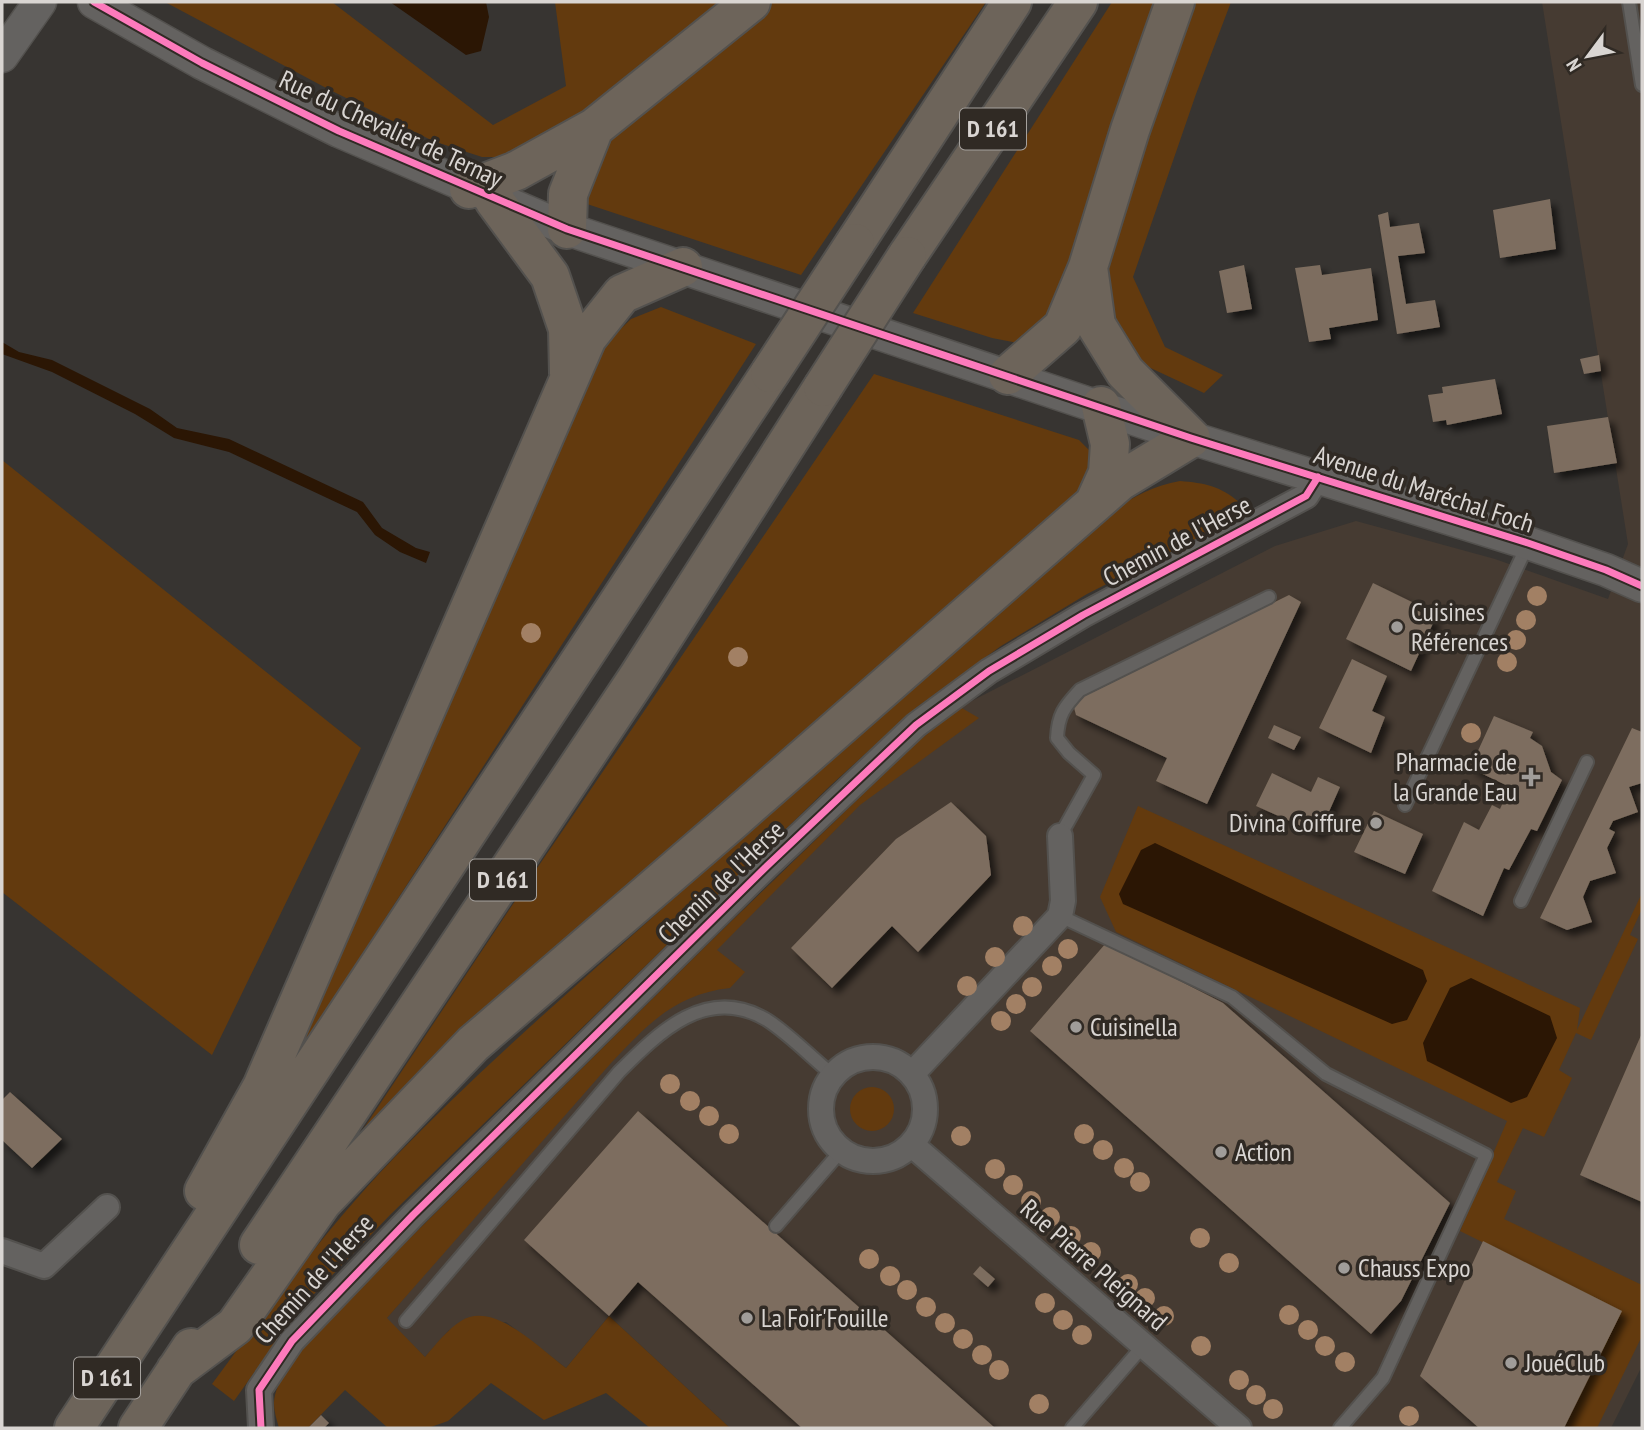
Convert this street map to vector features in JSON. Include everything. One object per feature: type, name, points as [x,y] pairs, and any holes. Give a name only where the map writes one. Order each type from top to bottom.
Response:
[{"type":"main road","points":[[570,377],[568,329],[550,276],[482,194],[516,171],[594,128],[751,2]]},
{"type":"main road","name":"D 161","points":[[74,1428],[1012,2]]},
{"type":"main road","name":"D 161","points":[[138,1428],[639,677],[907,256],[1078,2]]},
{"type":"main road","points":[[1008,375],[1063,327],[1088,267],[1130,130],[1175,2]]},
{"type":"main road","points":[[566,229],[568,194],[594,128]]},
{"type":"main road","points":[[141,1328],[176,1241],[262,1087],[587,338],[622,294],[683,267]]},
{"type":"main road","points":[[176,1370],[235,1326],[321,1202],[472,1044],[733,820],[1119,481],[1191,438],[1125,372],[1096,326],[1088,267]]},
{"type":"main road","points":[[1094,504],[1108,473],[1110,444],[1101,406]]},
{"type":"street","points":[[2,56],[40,2]]},
{"type":"street","name":"Rue du Chevalier de Ternay","points":[[94,2],[202,63],[326,125],[566,229],[1008,375]]},
{"type":"street","name":"Avenue du Maréchal Foch","points":[[1008,375],[1191,438],[1626,574]]},
{"type":"street","name":"Chemin de l'Herse","points":[[261,1428],[259,1390],[292,1341],[452,1176],[766,866],[916,725],[989,670],[1083,615],[1306,496],[1318,477]]},
{"type":"street","points":[[912,1074],[1060,916],[1063,901],[1060,836]]},
{"type":"street","points":[[864,1058],[881,1058],[898,1063],[912,1074],[920,1087],[925,1117],[912,1145],[900,1155],[885,1161],[855,1159],[841,1151],[826,1130],[820,1106],[824,1089],[833,1075],[847,1064],[864,1058]]},
{"type":"street","name":"Rue Pierre Pleignard","points":[[912,1145],[1239,1428]]},
{"type":"street","points":[[2,1251],[44,1266],[107,1207]]},
{"type":"lane","points":[[1629,2],[1642,85]]},
{"type":"lane","name":"Avenue du Maréchal Foch","points":[[1405,805],[1528,543]]},
{"type":"lane","points":[[1060,836],[1094,775],[1069,753],[1057,738],[1058,721],[1066,705],[1080,690],[1269,597]]},
{"type":"lane","points":[[1521,901],[1587,762]]},
{"type":"lane","points":[[1060,916],[1231,998],[1326,1074],[1486,1156],[1383,1378],[1340,1428]]},
{"type":"lane","points":[[406,1321],[619,1072],[652,1039],[686,1016],[719,1007],[744,1010],[767,1020],[833,1075]]},
{"type":"lane","points":[[776,1226],[841,1151]]},
{"type":"lane","points":[[1072,1428],[1143,1346]]},
{"type":"shaded area","points":[[165,2],[332,2],[493,125],[566,86],[555,2],[724,2],[554,136],[499,157],[482,157],[433,141],[328,89]]},
{"type":"shaded area","points":[[390,2],[486,2],[489,17],[481,51],[466,55]]},
{"type":"shaded area","points":[[766,2],[986,2],[801,275],[581,202],[593,149]]},
{"type":"shaded area","points":[[1112,2],[1163,2],[1062,304],[1018,343],[992,338],[913,313]]},
{"type":"shaded area","points":[[1192,2],[1231,2],[1133,277],[1165,347],[1223,375],[1204,393],[1142,364],[1117,339],[1104,272]]},
{"type":"shaded area","points":[[1542,2],[1642,2],[1642,1366],[1611,1428],[730,1428],[609,1316],[566,1368],[506,1322],[449,1330],[425,1357],[386,1319],[710,942],[915,744],[960,707],[1275,546],[1356,521],[1495,559],[1608,599],[1628,544]]},
{"type":"shaded area","points":[[661,307],[756,344],[284,1075],[596,353],[631,319]]},
{"type":"shaded area","points":[[2,342],[19,352],[52,360],[150,409],[177,428],[229,439],[363,502],[382,528],[416,548],[430,552],[426,563],[400,552],[375,535],[357,512],[229,452],[174,438],[135,414],[52,372],[2,354]]},
{"type":"shaded area","points":[[874,374],[1079,440],[1093,454],[1090,477],[1074,503],[332,1176],[531,877]]},
{"type":"shaded area","points":[[2,460],[361,748],[212,1055],[2,892]]},
{"type":"shaded area","points":[[1180,481],[1212,486],[1225,492],[1239,502],[1237,518],[1087,594],[1001,646],[917,707],[831,785],[390,1215],[315,1293],[234,1401],[212,1384],[344,1213],[393,1159],[502,1052],[1106,515],[1141,494]]},
{"type":"shaded area","points":[[960,707],[979,718],[860,805],[717,950],[745,972],[730,988],[711,991],[678,1004],[637,1036],[387,1318],[425,1357],[446,1333],[461,1321],[474,1316],[488,1317],[530,1339],[566,1368],[609,1316],[730,1428],[650,1428],[606,1393],[544,1420],[491,1383],[448,1421],[428,1428],[388,1428],[345,1390],[308,1428],[279,1428],[274,1403],[279,1384],[300,1351],[334,1313],[710,942],[915,744]]},
{"type":"shaded area","points":[[1138,806],[1580,1008],[1577,1030],[1642,893],[1642,909],[1630,935],[1638,939],[1591,1040],[1576,1033],[1559,1070],[1572,1078],[1544,1137],[1523,1128],[1497,1182],[1516,1191],[1504,1219],[1642,1285],[1642,1336],[1597,1428],[1564,1428],[1621,1311],[1460,1231],[1507,1121],[1116,932],[1100,897]]},
{"type":"shaded area","points":[[1155,843],[1423,970],[1427,981],[1407,1020],[1392,1024],[1123,904],[1119,894],[1141,850]]},
{"type":"shaded area","points":[[1471,978],[1550,1016],[1557,1038],[1527,1097],[1511,1103],[1427,1061],[1423,1043],[1450,988]]},
{"type":"shaded area","points":[[872,1087],[887,1094],[894,1109],[887,1124],[872,1131],[857,1124],[850,1109],[857,1094]]},
{"type":"building","points":[[1550,199],[1556,249],[1500,258],[1493,210]]},
{"type":"building","points":[[1388,212],[1390,227],[1419,223],[1425,253],[1398,256],[1406,304],[1435,300],[1440,327],[1397,334],[1378,215]]},
{"type":"building","points":[[1244,265],[1252,309],[1227,313],[1219,271]]},
{"type":"building","points":[[1320,265],[1322,275],[1371,268],[1378,320],[1329,328],[1331,339],[1309,342],[1295,268]]},
{"type":"building","points":[[1599,355],[1601,371],[1584,374],[1580,359]]},
{"type":"building","points":[[1495,379],[1502,414],[1447,425],[1446,420],[1433,422],[1428,395],[1443,393],[1442,387]]},
{"type":"building","points":[[1608,417],[1617,463],[1554,473],[1547,426]]},
{"type":"building","points":[[1373,583],[1416,604],[1414,609],[1435,619],[1411,671],[1346,639]]},
{"type":"building","points":[[1289,595],[1301,602],[1207,804],[1156,781],[1167,758],[1076,715],[1073,704],[1087,691],[1093,692]]},
{"type":"building","points":[[1352,659],[1387,676],[1372,711],[1385,717],[1371,753],[1319,728]]},
{"type":"building","points":[[1494,716],[1533,732],[1530,738],[1542,746],[1551,772],[1562,780],[1537,831],[1531,829],[1509,870],[1504,868],[1483,916],[1432,891],[1464,822],[1479,830],[1492,805],[1500,809],[1510,787],[1470,768]]},
{"type":"building","points":[[1274,725],[1301,737],[1294,750],[1268,738]]},
{"type":"building","points":[[1632,728],[1642,732],[1642,783],[1629,787],[1638,812],[1613,821],[1609,829],[1615,832],[1607,848],[1616,873],[1590,881],[1583,897],[1592,922],[1567,930],[1540,918]]},
{"type":"building","points":[[1272,773],[1311,792],[1318,777],[1340,787],[1319,834],[1256,806]]},
{"type":"building","points":[[951,802],[986,836],[991,875],[918,952],[892,926],[832,988],[791,948],[896,839]]},
{"type":"building","points":[[1374,811],[1423,834],[1405,874],[1354,852]]},
{"type":"building","points":[[1106,943],[1223,1003],[1450,1203],[1401,1301],[1371,1334],[1030,1031]]},
{"type":"building","points":[[1642,1033],[1642,1202],[1580,1175]]},
{"type":"building","points":[[10,1092],[62,1139],[32,1168],[2,1140],[2,1100]]},
{"type":"building","points":[[638,1111],[995,1428],[802,1428],[638,1282],[609,1316],[524,1240]]},
{"type":"building","points":[[1483,1241],[1622,1311],[1564,1428],[1479,1428],[1420,1376]]},
{"type":"building","points":[[980,1266],[995,1279],[988,1287],[973,1274]]},
{"type":"building","points":[[321,1415],[329,1423],[324,1428],[308,1428]]},
{"type":"cycle path","points":[[94,2],[202,63],[339,131],[567,229],[1191,438],[1528,543],[1606,570],[1642,586]]},
{"type":"cycle path","points":[[261,1428],[259,1390],[292,1341],[413,1215],[767,866],[916,725],[989,671],[1083,615],[1306,496],[1318,477]]},
{"type":"place","name":"Cuisines Références","points":[[1397,627]]},
{"type":"place","name":"Pharmacie de la Grande Eau","points":[[1531,777]]},
{"type":"place","name":"Divina Coiffure","points":[[1376,823]]},
{"type":"place","name":"Cuisinella","points":[[1076,1027]]},
{"type":"place","name":"Action","points":[[1221,1152]]},
{"type":"place","name":"Chauss Expo","points":[[1344,1268]]},
{"type":"place","name":"La Foir'Fouille","points":[[747,1318]]},
{"type":"place","name":"JouéClub","points":[[1511,1363]]}]
